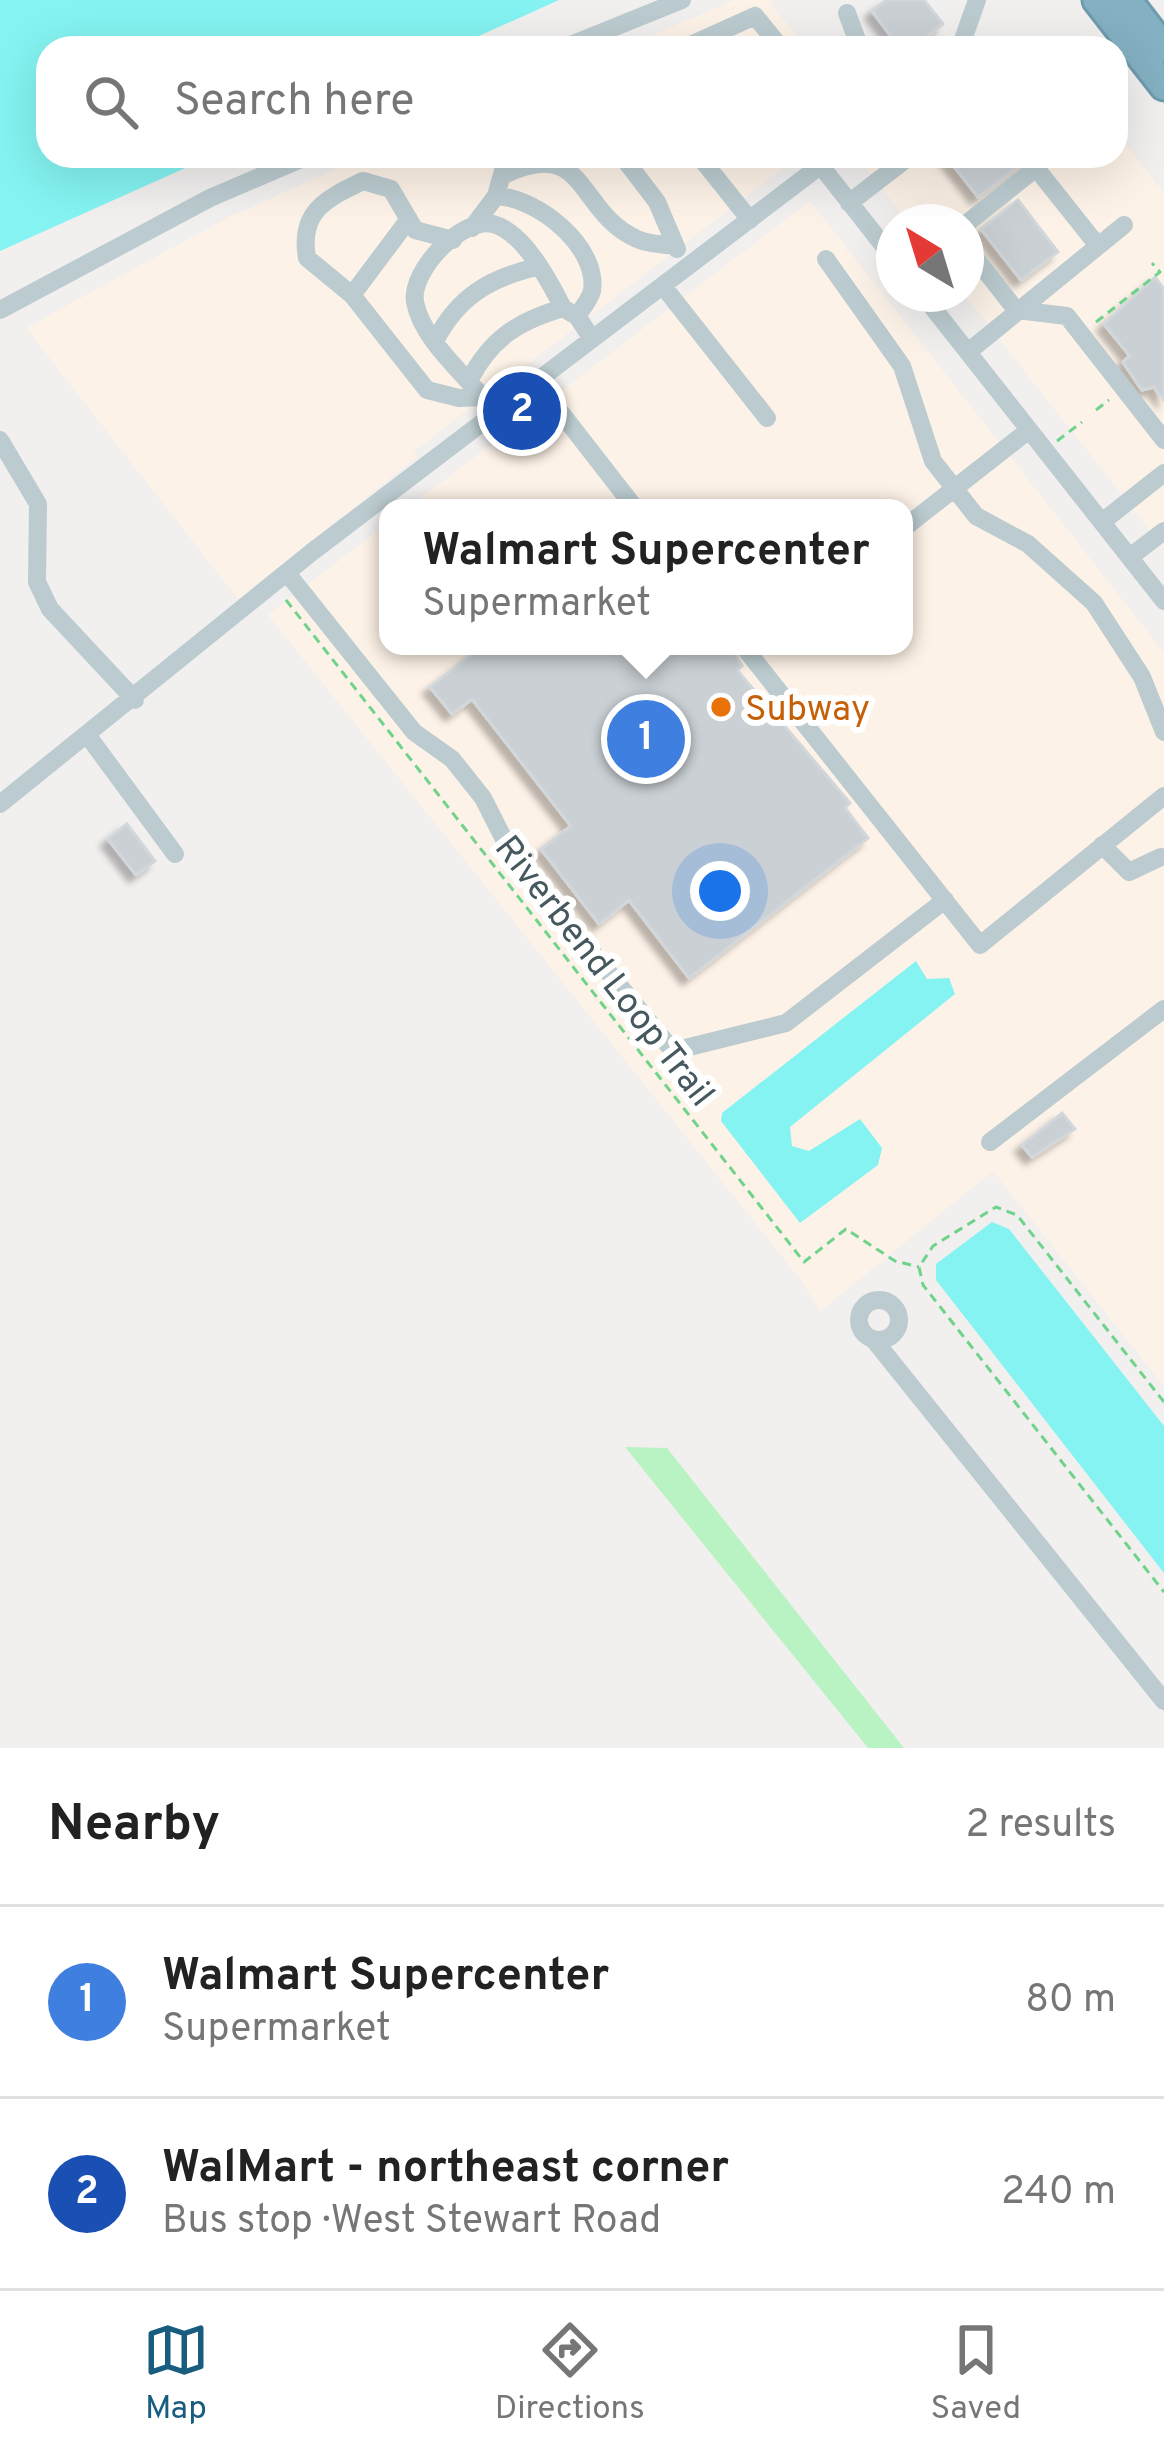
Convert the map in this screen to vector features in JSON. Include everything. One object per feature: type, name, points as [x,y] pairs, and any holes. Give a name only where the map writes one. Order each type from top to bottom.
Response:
[{"type":"highway","points":[[1097,0],[1125,36]]},
{"type":"highway","points":[[1127,0],[1164,48]]},
{"type":"highway","points":[[1128,40],[1164,86]]},
{"type":"street","points":[[593,36],[682,0]]},
{"type":"street","points":[[964,36],[976,0]]},
{"type":"street","points":[[847,13],[856,36]]},
{"type":"street","points":[[711,36],[755,16],[771,36]]},
{"type":"street","points":[[0,310],[210,198],[280,168]]},
{"type":"street","points":[[472,228],[496,196],[503,168]]},
{"type":"street","points":[[567,168],[611,221],[638,240],[674,246]]},
{"type":"street","points":[[631,168],[657,202],[674,246],[690,265]]},
{"type":"street","points":[[709,168],[750,220]]},
{"type":"street","points":[[383,499],[818,168]]},
{"type":"street","points":[[831,168],[849,203],[876,237]]},
{"type":"street","points":[[849,203],[894,168]]},
{"type":"street","points":[[984,210],[1036,169],[1098,246]]},
{"type":"street","points":[[453,240],[415,230],[391,189],[363,181],[319,203],[302,232],[307,258],[352,295],[427,390],[475,389]]},
{"type":"street","points":[[475,389],[490,345],[509,330],[570,312],[592,294],[591,276],[563,229],[540,206],[496,196]]},
{"type":"street","points":[[352,295],[409,219]]},
{"type":"street","points":[[495,414],[421,319],[416,287],[435,255],[453,240],[489,223],[503,229],[592,339]]},
{"type":"street","points":[[968,352],[1124,225]]},
{"type":"street","points":[[826,259],[902,366],[932,460],[976,516],[1046,557],[1094,603],[1142,676],[1164,732]]},
{"type":"street","points":[[435,341],[451,310],[475,290],[505,274],[537,267]]},
{"type":"street","points":[[984,270],[1016,310],[1067,316],[1164,440]]},
{"type":"street","points":[[663,286],[766,418]]},
{"type":"street","points":[[936,312],[1164,601]]},
{"type":"street","points":[[537,382],[628,499]]},
{"type":"street","points":[[913,521],[1029,430]]},
{"type":"street","points":[[0,440],[38,504],[38,582],[50,609],[135,700]]},
{"type":"street","points":[[1102,522],[1164,472]]},
{"type":"street","points":[[0,804],[379,502]]},
{"type":"street","points":[[1130,557],[1164,531]]},
{"type":"street","points":[[286,573],[414,732],[452,759],[483,798],[512,855],[673,1051],[786,1023],[945,901]]},
{"type":"street","points":[[753,655],[980,945],[1164,796]]},
{"type":"street","points":[[88,736],[175,854]]},
{"type":"street","points":[[1102,845],[1129,872],[1160,857]]},
{"type":"street","points":[[990,1142],[1164,1009]]},
{"type":"street","points":[[874,1340],[1164,1701]]},
{"type":"path","points":[[1090,327],[1162,275],[1152,263]]},
{"type":"path","points":[[1096,410],[1118,393]]},
{"type":"path","points":[[1056,442],[1082,422]]},
{"type":"path","name":"Riverbend Loop Trail","points":[[286,600],[804,1262],[819,1255],[846,1229],[896,1261],[920,1267]]},
{"type":"path","points":[[1164,1402],[1017,1215],[996,1207],[930,1248],[920,1267],[923,1285],[1164,1592]]},
{"type":"shaded area","points":[[734,0],[768,0],[797,36],[651,36]]},
{"type":"shaded area","points":[[1128,148],[1164,193],[1164,548],[978,312],[984,312],[984,204],[894,204],[866,168],[1128,168]]},
{"type":"shaded area","points":[[339,168],[783,168],[414,451],[417,457],[238,599],[26,328],[229,217]]},
{"type":"shaded area","points":[[810,201],[876,285],[876,312],[897,312],[1164,653],[1164,1386],[993,1171],[820,1311],[802,1281],[268,615],[379,530],[379,655],[913,655],[913,499],[420,499]]},
{"type":"green space","points":[[625,1447],[667,1448],[904,1748],[868,1748]]},
{"type":"water","points":[[0,0],[559,0],[479,36],[36,36],[36,168],[185,168],[0,251]]},
{"type":"water","points":[[916,961],[927,979],[949,978],[955,994],[790,1127],[792,1146],[809,1151],[860,1119],[882,1148],[878,1165],[800,1223],[721,1121],[722,1113]]},
{"type":"water","points":[[992,1222],[1009,1229],[1164,1426],[1164,1573],[936,1280],[936,1264]]},
{"type":"building","points":[[886,0],[924,0],[943,24],[928,36],[891,36],[872,11]]},
{"type":"building","points":[[955,168],[1015,168],[978,197]]},
{"type":"building","points":[[1018,200],[1058,252],[1021,280],[984,227]]},
{"type":"building","points":[[1155,277],[1164,289],[1164,400],[1154,387],[1142,390],[1123,362],[1130,356],[1104,324]]},
{"type":"building","points":[[471,655],[735,655],[742,666],[737,670],[850,803],[845,808],[868,838],[689,978],[629,900],[599,924],[541,849],[571,826],[472,699],[452,714],[430,687]]},
{"type":"building","points":[[127,824],[155,861],[136,875],[108,839]]},
{"type":"building","points":[[1062,1113],[1075,1129],[1032,1157],[1022,1145]]},
{"type":"place","name":"WalMart - northeast corner","points":[[522,411]]},
{"type":"place","name":"Subway","points":[[721,707]]},
{"type":"place","name":"Walmart Supercenter","points":[[646,739]]}]
